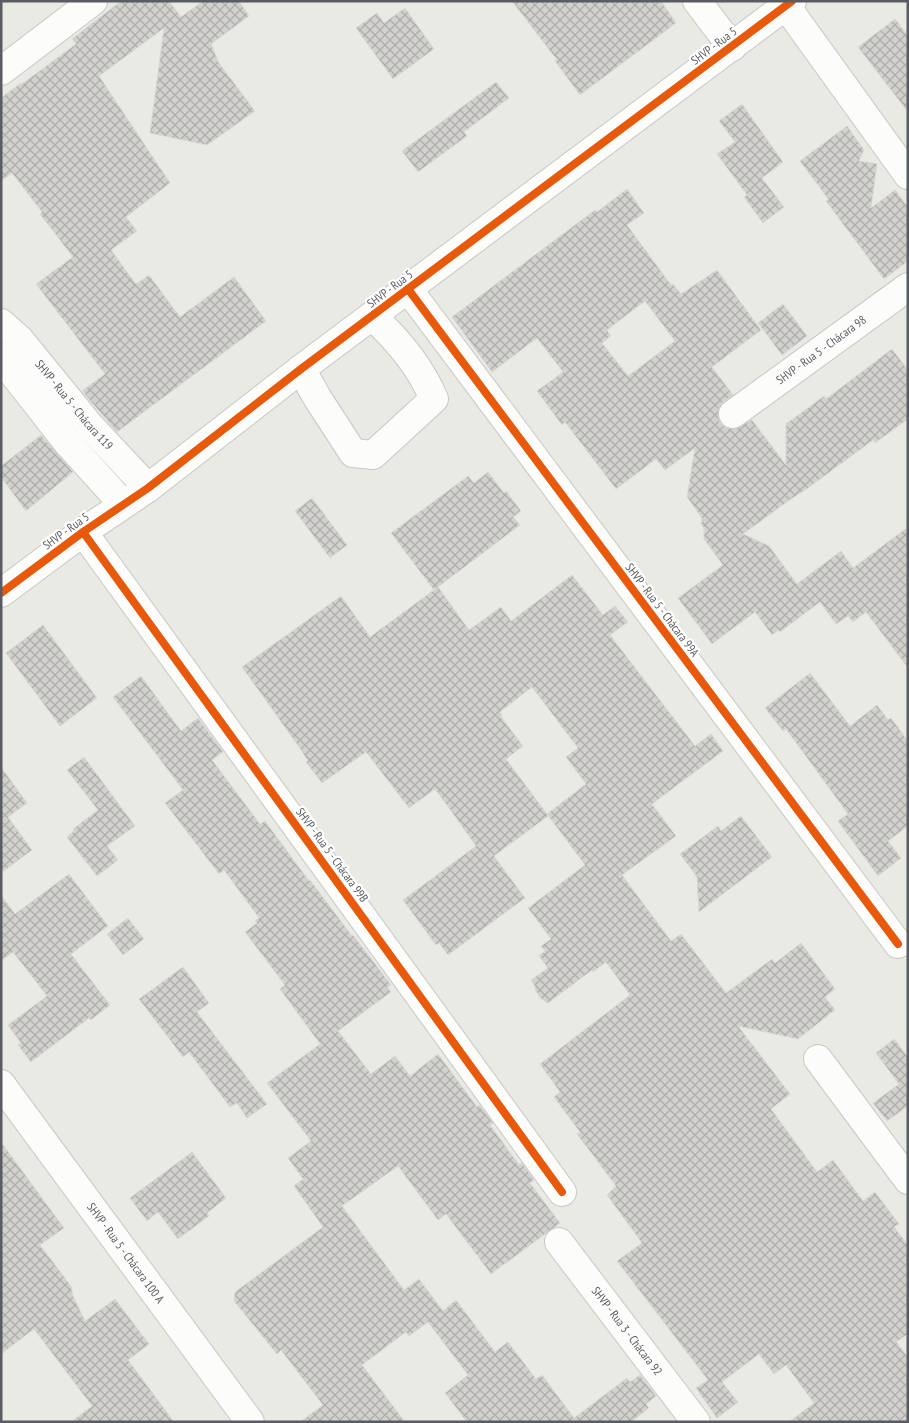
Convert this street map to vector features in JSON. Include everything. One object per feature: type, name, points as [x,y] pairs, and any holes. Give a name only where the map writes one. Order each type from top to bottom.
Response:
[{"type":"street","points":[[1,71],[93,1]]},
{"type":"street","points":[[697,1],[732,47]]},
{"type":"street","points":[[789,4],[908,176]]},
{"type":"street","name":"SHVP - Rua 5","points":[[1,593],[123,504],[148,488],[301,369],[789,4]]},
{"type":"street","name":"SHVP - Rua 5 - Chácara 98","points":[[733,414],[908,287]]},
{"type":"street","name":"SHVP - Rua 5 - Chácara 99A","points":[[408,289],[898,944]]},
{"type":"street","points":[[301,369],[339,433],[354,453],[373,455],[434,399],[427,382],[384,327],[372,316]]},
{"type":"street","name":"SHVP - Rua 5 - Chácara 119","points":[[5,335],[148,488]]},
{"type":"street","points":[[1,358],[68,442],[123,504]]},
{"type":"street","name":"SHVP - Rua 5 - Chácara 99B","points":[[84,532],[562,1192]]},
{"type":"street","points":[[818,1059],[908,1180]]},
{"type":"street","name":"SHVP - Rua 5 - Chácara 100 A","points":[[1,1084],[250,1422]]},
{"type":"street","name":"SHVP - Rua 3 - Chácara 92","points":[[559,1242],[696,1422]]},
{"type":"building","points":[[121,1],[169,1],[181,17],[203,1],[239,1],[249,16],[211,44],[219,63],[255,111],[207,145],[150,133],[164,28],[99,76],[170,183],[126,217],[137,231],[111,250],[136,284],[149,275],[180,317],[234,277],[266,321],[117,432],[82,391],[105,374],[36,284],[73,257],[12,173],[1,181],[1,98],[76,44],[72,39]]},
{"type":"building","points":[[512,1],[661,1],[676,23],[580,95],[555,61],[557,60]]},
{"type":"building","points":[[405,8],[434,49],[393,79],[356,28],[377,13],[384,23]]},
{"type":"building","points":[[895,19],[908,36],[908,112],[858,47]]},
{"type":"building","points":[[496,82],[509,98],[464,132],[467,136],[418,172],[402,151]]},
{"type":"building","points":[[742,104],[783,162],[762,178],[784,207],[763,223],[744,197],[747,195],[717,154],[735,142],[719,121]]},
{"type":"building","points":[[847,126],[864,150],[859,161],[877,164],[871,208],[895,190],[908,207],[908,261],[884,279],[826,201],[829,200],[800,161]]},
{"type":"building","points":[[627,189],[644,213],[627,225],[671,285],[673,284],[681,294],[717,270],[761,330],[712,367],[733,395],[723,402],[719,408],[718,416],[720,423],[726,428],[735,429],[752,420],[786,465],[786,424],[824,396],[826,399],[892,349],[908,370],[908,419],[875,443],[873,440],[743,534],[769,546],[797,584],[841,551],[853,568],[908,527],[908,668],[866,612],[853,622],[848,616],[836,624],[820,602],[780,632],[779,630],[772,635],[755,612],[712,644],[678,598],[723,565],[704,539],[704,528],[701,524],[702,518],[687,497],[695,448],[665,470],[656,459],[616,489],[565,422],[562,425],[537,391],[563,372],[537,338],[492,372],[452,317],[595,210],[597,212]],"holes":[[[645,301],[675,341],[628,376],[602,343],[611,336],[607,330]]]},
{"type":"building","points":[[783,304],[807,336],[782,355],[758,323]]},
{"type":"building","points":[[41,435],[73,472],[26,511],[1,477],[1,466]]},
{"type":"building","points":[[488,472],[521,511],[513,517],[520,525],[434,590],[391,533],[468,476],[474,483]]},
{"type":"building","points":[[312,498],[347,545],[330,558],[295,511]]},
{"type":"building","points":[[572,575],[603,615],[615,606],[628,622],[610,635],[695,746],[711,734],[723,751],[652,804],[676,836],[622,875],[671,941],[681,934],[726,993],[772,959],[775,963],[801,943],[835,989],[825,997],[835,1010],[798,1039],[738,1026],[790,1094],[771,1109],[817,1172],[833,1160],[863,1201],[875,1192],[899,1224],[894,1227],[908,1245],[908,1334],[896,1342],[908,1357],[908,1422],[789,1422],[814,1403],[786,1365],[774,1374],[759,1354],[722,1382],[738,1402],[717,1418],[696,1388],[708,1380],[617,1261],[642,1243],[607,1195],[616,1186],[577,1134],[580,1132],[554,1097],[560,1092],[540,1064],[630,995],[606,962],[593,972],[592,970],[548,1003],[540,998],[531,980],[548,968],[539,956],[545,951],[541,946],[551,939],[528,908],[585,865],[547,814],[548,816],[494,856],[525,898],[448,955],[439,943],[436,945],[403,900],[476,846],[449,808],[435,789],[409,808],[366,752],[322,783],[306,762],[308,761],[299,747],[242,667],[341,596],[370,637],[438,587],[469,630],[501,607],[511,621]],"holes":[[[532,687],[578,748],[566,757],[586,784],[547,814],[506,759],[523,746],[501,717],[500,712]]]},
{"type":"building","points":[[43,625],[97,698],[60,726],[6,653]]},
{"type":"building","points":[[810,673],[850,726],[877,705],[888,720],[891,718],[908,741],[908,826],[888,841],[901,858],[878,876],[838,821],[848,814],[786,729],[783,731],[765,708]]},
{"type":"building","points":[[141,676],[181,731],[198,718],[223,752],[212,760],[260,824],[265,821],[309,881],[391,985],[387,987],[391,992],[338,1031],[371,1074],[395,1056],[410,1076],[438,1054],[477,1107],[479,1105],[493,1123],[490,1125],[519,1165],[522,1163],[534,1180],[530,1183],[560,1223],[491,1274],[446,1214],[438,1220],[398,1166],[342,1206],[404,1290],[419,1279],[443,1311],[456,1300],[495,1352],[508,1342],[536,1379],[542,1375],[574,1418],[627,1378],[630,1382],[640,1375],[656,1396],[646,1404],[649,1408],[631,1422],[467,1422],[445,1393],[468,1375],[428,1322],[409,1336],[406,1332],[362,1365],[405,1422],[300,1422],[323,1405],[281,1350],[277,1354],[234,1301],[235,1292],[323,1227],[294,1186],[303,1179],[288,1158],[311,1141],[267,1083],[320,1044],[280,989],[285,985],[245,932],[257,923],[255,921],[259,918],[224,870],[219,874],[165,803],[183,790],[113,697]]},
{"type":"building","points":[[84,757],[135,826],[107,846],[118,860],[97,876],[67,837],[74,831],[73,829],[98,810],[67,770]]},
{"type":"building","points":[[1,767],[27,803],[8,817],[32,850],[1,873]]},
{"type":"building","points":[[741,816],[772,857],[699,912],[697,877],[680,854],[718,826],[721,831]]},
{"type":"building","points":[[69,874],[108,926],[71,954],[110,1005],[91,1020],[89,1018],[31,1062],[18,1045],[21,1043],[8,1025],[47,996],[13,952],[1,961],[1,895],[15,914]]},
{"type":"building","points":[[128,918],[144,939],[123,955],[107,934]]},
{"type":"building","points":[[183,967],[209,1003],[197,1012],[267,1104],[247,1118],[237,1103],[230,1107],[189,1052],[183,1057],[139,999]]},
{"type":"building","points":[[894,1039],[908,1057],[908,1106],[887,1121],[873,1103],[899,1084],[876,1053]]},
{"type":"building","points":[[1,1142],[64,1228],[40,1245],[71,1286],[73,1296],[85,1321],[115,1299],[149,1344],[128,1360],[174,1422],[71,1422],[92,1406],[34,1329],[1,1354]]},
{"type":"building","points":[[192,1152],[226,1198],[207,1213],[209,1216],[178,1239],[158,1212],[147,1221],[130,1198]]},
{"type":"cycle path","points":[[1,593],[83,532],[148,488],[301,369],[792,1]]},
{"type":"cycle path","points":[[408,289],[898,944]]},
{"type":"cycle path","points":[[83,532],[562,1192]]}]
